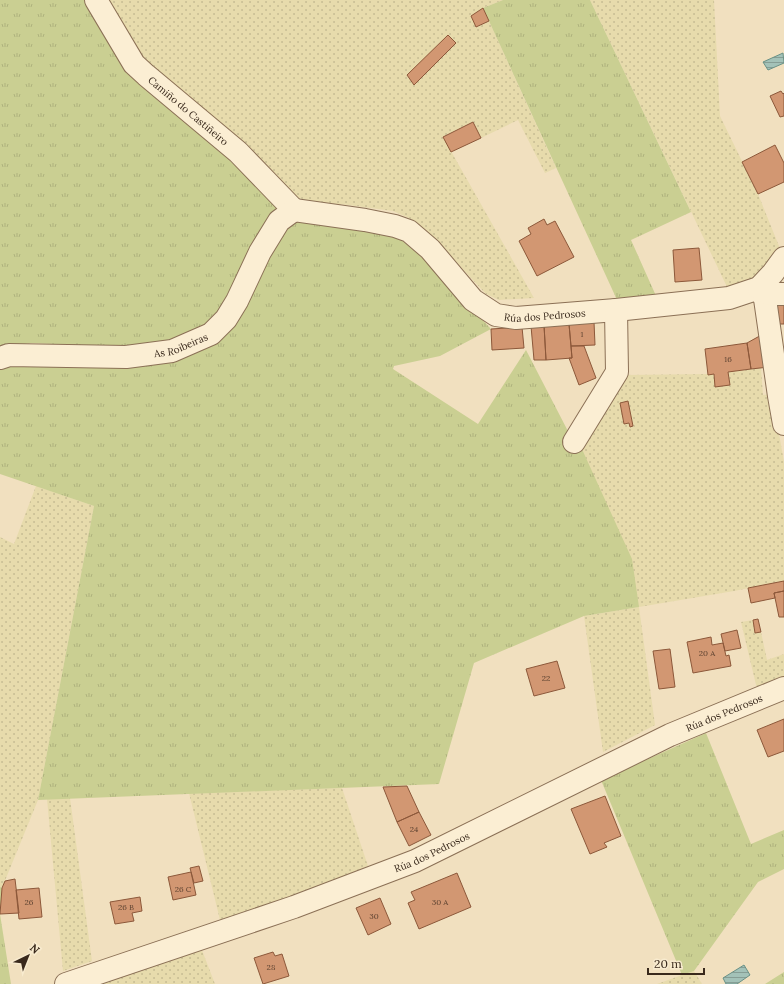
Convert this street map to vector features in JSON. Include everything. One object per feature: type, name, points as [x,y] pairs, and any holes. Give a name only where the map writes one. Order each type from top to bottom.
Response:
[{"type":"street","name":"Camiño do Castiñeiro","points":[[96,0],[134,64],[238,152],[294,210]]},
{"type":"street","name":"Rúa dos Pedrosos","points":[[294,210],[380,223],[409,231],[430,249],[473,300],[496,315],[516,318],[616,310],[729,298],[759,288],[774,273],[784,258]]},
{"type":"street","name":"As Roibeiras","points":[[0,358],[9,355],[126,357],[172,351],[211,334],[226,319],[238,301],[260,252],[279,221],[294,210]]},
{"type":"street","points":[[759,288],[770,294],[784,294]]},
{"type":"street","points":[[759,288],[765,299],[784,424]]},
{"type":"street","points":[[574,442],[617,372],[616,310]]},
{"type":"street","name":"Rúa dos Pedrosos","points":[[66,984],[294,907],[415,861],[670,735],[784,688]]},
{"type":"shaded area","points":[[103,0],[503,0],[483,8],[471,16],[477,27],[489,21],[556,168],[545,173],[518,120],[481,138],[473,122],[443,137],[534,298],[499,300],[486,294],[442,247],[415,222],[393,211],[341,204],[340,208],[312,203],[294,196],[138,62]]},
{"type":"shaded area","points":[[590,0],[714,0],[720,116],[758,194],[781,251],[762,271],[746,282],[728,289]]},
{"type":"shaded area","points":[[761,368],[763,395],[772,394],[784,462],[784,581],[639,607],[581,447],[621,375],[714,374],[715,386],[730,385],[728,372]]},
{"type":"shaded area","points":[[36,486],[94,506],[38,800],[2,888],[0,887],[0,537],[14,544]]},
{"type":"shaded area","points":[[639,607],[655,725],[603,752],[584,616]]},
{"type":"shaded area","points":[[753,620],[755,632],[761,632],[767,660],[784,654],[784,677],[757,689],[741,622]]},
{"type":"shaded area","points":[[342,788],[368,866],[283,903],[221,924],[189,793]]},
{"type":"shaded area","points":[[70,798],[92,961],[63,971],[47,799]]},
{"type":"shaded area","points":[[200,945],[215,984],[92,984]]},
{"type":"shaded area","points":[[694,971],[702,984],[657,984],[682,975]]},
{"type":"green space","points":[[0,0],[85,0],[87,8],[131,72],[247,167],[279,206],[226,301],[213,321],[175,338],[148,345],[97,346],[32,343],[0,347]]},
{"type":"green space","points":[[503,0],[590,0],[691,212],[631,240],[657,298],[618,302],[483,8]]},
{"type":"green space","points":[[294,220],[397,235],[418,247],[448,283],[491,329],[440,356],[394,366],[393,369],[478,424],[526,350],[571,437],[581,447],[632,559],[639,607],[584,616],[474,663],[439,784],[38,800],[94,506],[0,474],[0,368],[21,365],[177,359],[221,340],[244,311],[272,247]]},
{"type":"green space","points":[[706,733],[751,844],[784,830],[784,869],[758,882],[694,971],[682,975],[601,780]]},
{"type":"green space","points":[[0,887],[2,888],[0,914]]},
{"type":"green space","points":[[0,914],[11,984],[0,984]]},
{"type":"green space","points":[[784,972],[784,984],[765,984]]},
{"type":"water","points":[[783,53],[784,63],[768,70],[763,62]]},
{"type":"water","points":[[744,965],[750,975],[737,984],[726,984],[723,978]]},
{"type":"building","points":[[483,8],[489,21],[476,27],[471,16]]},
{"type":"building","points":[[448,35],[456,43],[414,85],[407,75]]},
{"type":"building","points":[[781,91],[783,94],[784,93],[784,116],[780,117],[770,96]]},
{"type":"building","points":[[473,122],[481,138],[451,152],[443,137]]},
{"type":"building","points":[[775,145],[784,163],[784,182],[758,194],[742,162]]},
{"type":"building","points":[[544,219],[547,225],[555,221],[574,257],[537,276],[519,241],[531,234],[528,228]]},
{"type":"building","points":[[699,248],[702,280],[675,282],[673,250]]},
{"type":"building","points":[[773,303],[784,303],[784,324],[772,324]]},
{"type":"building","points":[[594,322],[595,345],[571,346],[569,324]]},
{"type":"building","points":[[569,324],[572,358],[546,360],[544,325]]},
{"type":"building","points":[[544,325],[546,360],[534,360],[531,326]]},
{"type":"building","points":[[522,327],[524,348],[492,350],[491,329]]},
{"type":"building","points":[[765,333],[769,367],[751,369],[747,343]]},
{"type":"building","points":[[747,343],[751,369],[728,372],[730,385],[715,387],[714,374],[708,375],[705,349]]},
{"type":"building","points":[[571,346],[584,346],[596,378],[579,385],[569,358],[572,358]]},
{"type":"building","points":[[628,401],[633,426],[630,427],[629,423],[624,424],[620,403]]},
{"type":"building","points":[[784,581],[784,591],[774,593],[775,598],[751,603],[748,588]]},
{"type":"building","points":[[784,591],[784,617],[779,617],[774,593]]},
{"type":"building","points":[[758,619],[761,632],[755,633],[753,620]]},
{"type":"building","points":[[737,630],[741,648],[725,651],[721,634]]},
{"type":"building","points":[[711,637],[712,645],[723,643],[726,656],[729,655],[731,666],[693,673],[687,642]]},
{"type":"building","points":[[670,649],[675,687],[659,689],[653,651]]},
{"type":"building","points":[[557,661],[565,688],[534,696],[526,669]]},
{"type":"building","points":[[784,719],[784,751],[768,757],[757,730]]},
{"type":"building","points":[[407,786],[419,812],[397,822],[383,787]]},
{"type":"building","points":[[605,796],[621,836],[604,843],[607,847],[590,854],[571,809]]},
{"type":"building","points":[[419,812],[431,835],[409,846],[397,822]]},
{"type":"building","points":[[199,866],[203,881],[194,883],[190,868]]},
{"type":"building","points":[[191,872],[196,895],[173,900],[168,877]]},
{"type":"building","points":[[457,873],[471,907],[419,929],[408,903],[415,900],[411,892]]},
{"type":"building","points":[[15,879],[19,913],[0,914],[2,888],[5,881]]},
{"type":"building","points":[[39,888],[42,917],[19,919],[16,890]]},
{"type":"building","points":[[140,897],[142,911],[132,913],[134,921],[115,924],[110,902]]},
{"type":"building","points":[[380,898],[391,924],[368,935],[356,908]]},
{"type":"building","points":[[273,952],[275,956],[282,954],[289,976],[263,984],[254,958]]}]
